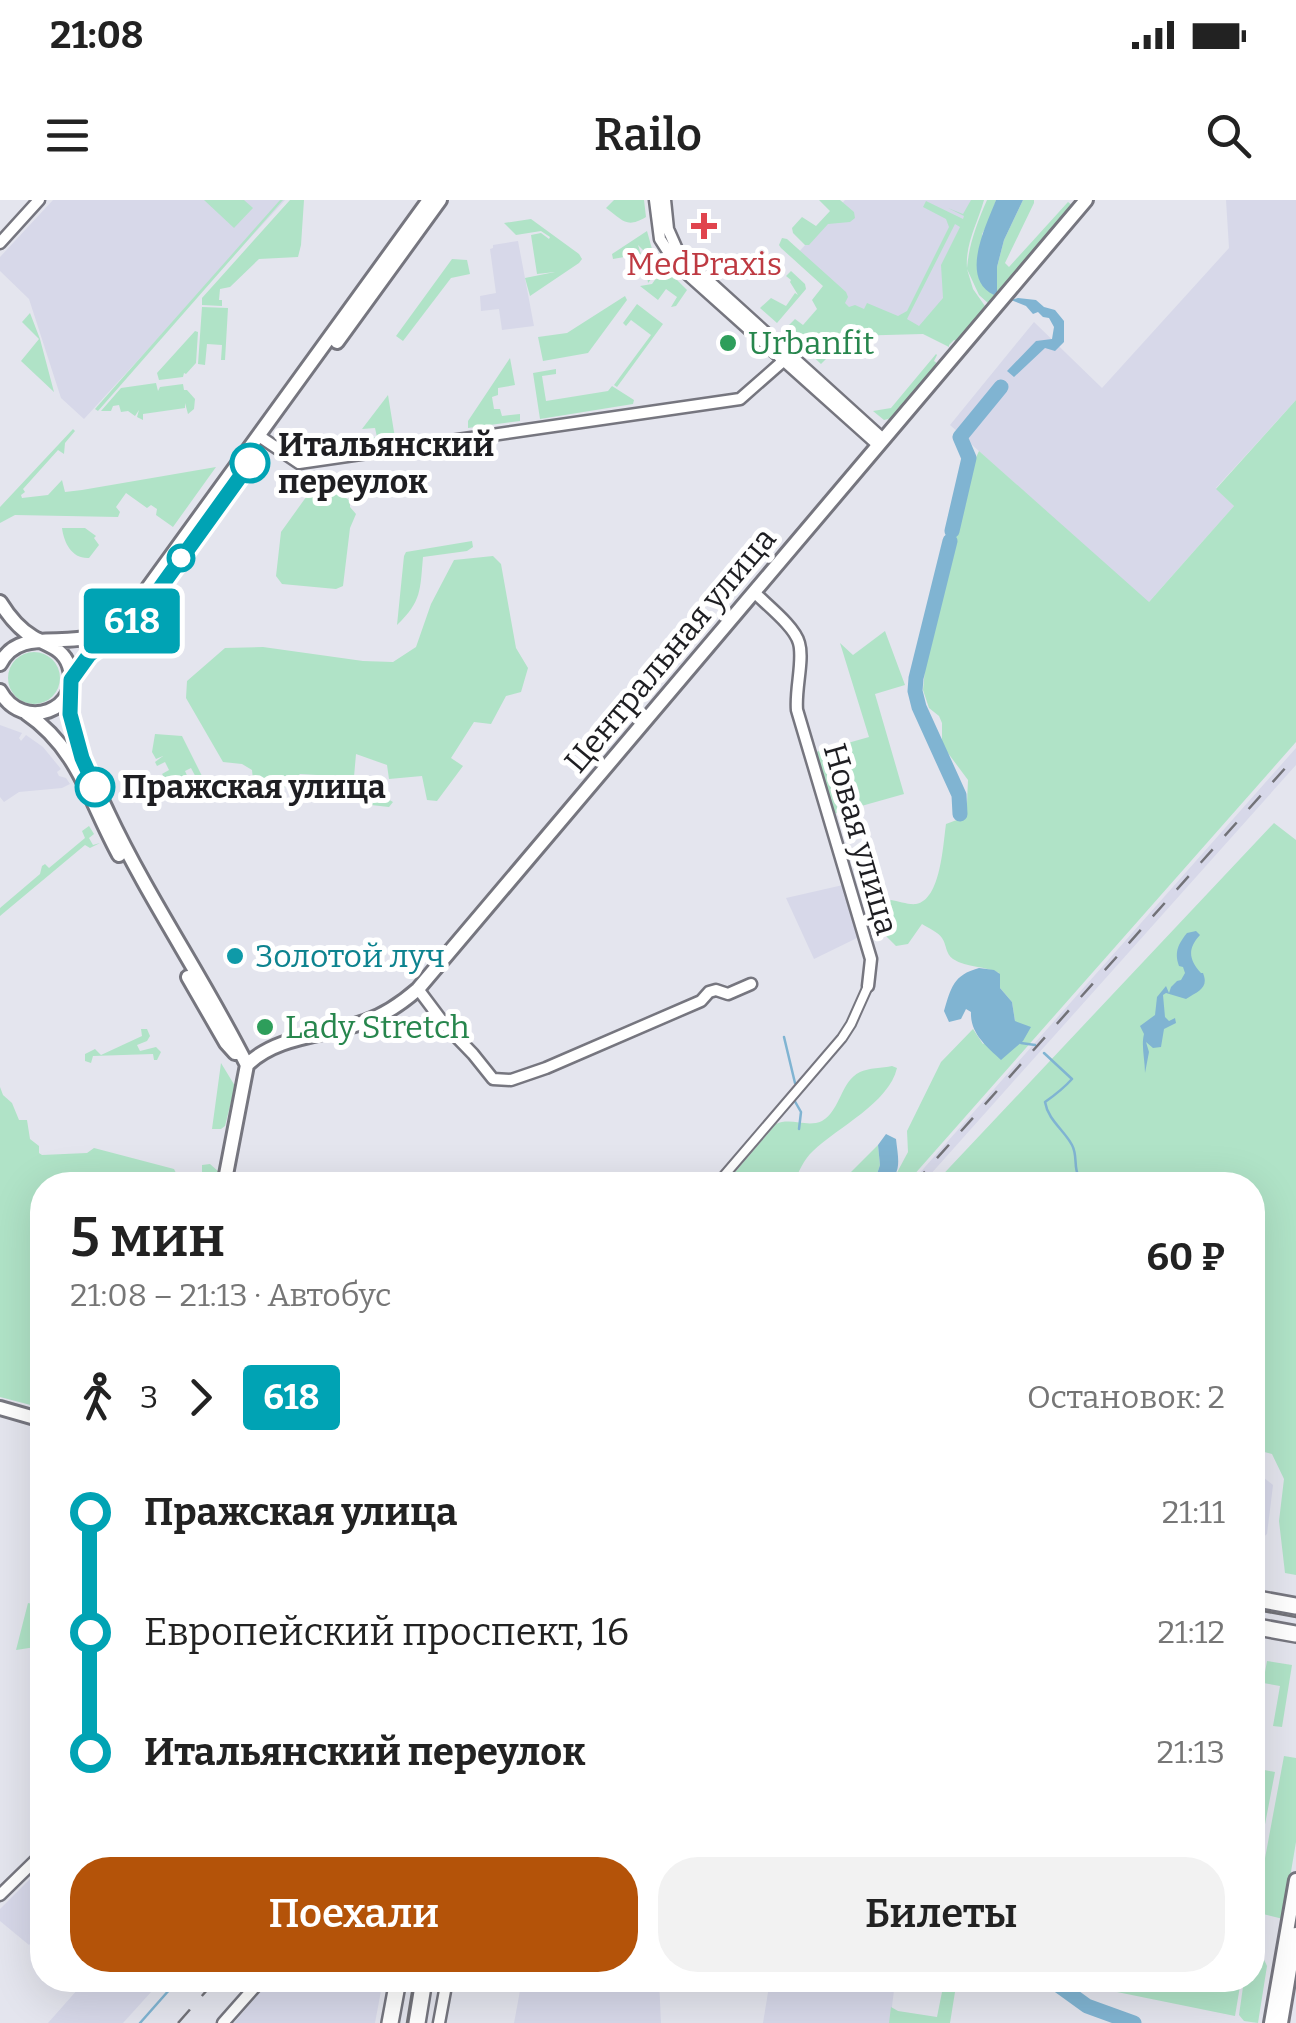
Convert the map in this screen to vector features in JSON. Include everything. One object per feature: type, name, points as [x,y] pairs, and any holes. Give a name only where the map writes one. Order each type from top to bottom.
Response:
[{"type":"main road","points":[[1265,1600],[1296,1606]]},
{"type":"main road","points":[[1265,1628],[1296,1634]]},
{"type":"main road","points":[[390,2023],[396,1992]]},
{"type":"main road","points":[[417,2023],[422,1992]]},
{"type":"street","points":[[0,244],[39,200]]},
{"type":"street","points":[[0,708],[38,714],[50,711],[64,700],[89,655],[128,626],[155,595],[429,200]]},
{"type":"street","points":[[2,660],[22,643],[90,637],[122,619],[440,200]]},
{"type":"street","points":[[656,200],[660,239],[672,259],[880,442]]},
{"type":"street","points":[[664,200],[668,229],[679,254],[786,358]]},
{"type":"street","name":"Центральная улица","points":[[259,1052],[364,1022],[387,1012],[418,989],[1086,200]]},
{"type":"street","points":[[262,438],[299,463],[728,401],[740,399],[786,358]]},
{"type":"street","name":"Новая улица","points":[[727,1172],[835,1048],[868,986],[871,959],[798,710],[798,638],[756,593]]},
{"type":"street","points":[[0,602],[32,637],[56,648],[70,668],[70,714],[82,758],[125,850],[247,1065]]},
{"type":"street","points":[[0,640],[2,660]]},
{"type":"street","points":[[0,691],[12,707],[54,735],[73,760],[129,874],[226,1042],[247,1065]]},
{"type":"street","points":[[418,989],[493,1079],[511,1080],[700,1001],[710,992],[728,994],[752,984]]},
{"type":"street","points":[[226,1172],[247,1065],[259,1052],[237,1045]]},
{"type":"street","points":[[0,1408],[30,1417]]},
{"type":"street","points":[[0,1895],[30,1866]]},
{"type":"street","points":[[1271,2023],[1296,1880]]},
{"type":"street","points":[[1280,2023],[1296,1934]]},
{"type":"street","points":[[224,2023],[251,1992]]},
{"type":"street","points":[[439,2023],[444,1992]]},
{"type":"shaded area","points":[[53,200],[285,200],[84,419],[61,398],[29,299],[0,271],[0,257]]},
{"type":"shaded area","points":[[845,200],[980,200],[944,300],[921,327],[870,326],[836,296],[798,253]]},
{"type":"shaded area","points":[[1226,200],[1296,200],[1296,400],[1216,488],[1234,506],[1148,603],[950,425],[1034,322],[1102,388],[1229,248]]},
{"type":"shaded area","points":[[518,241],[534,326],[502,330],[499,309],[481,311],[480,296],[496,293],[490,249],[493,245]]},
{"type":"shaded area","points":[[0,725],[22,733],[21,741],[26,735],[43,747],[61,769],[57,772],[59,776],[70,784],[19,792],[4,802],[0,797]]},
{"type":"shaded area","points":[[1296,748],[1296,765],[933,1172],[921,1172]]},
{"type":"shaded area","points":[[843,885],[857,938],[814,959],[786,898]]},
{"type":"shaded area","points":[[1265,1479],[1273,1485],[1265,1536]]},
{"type":"shaded area","points":[[30,1879],[29,1945],[0,1921],[0,1909]]},
{"type":"shaded area","points":[[75,1992],[151,1992],[123,2023],[48,2023]]},
{"type":"shaded area","points":[[260,1992],[381,1992],[375,2023],[234,2023]]},
{"type":"shaded area","points":[[520,1992],[660,1992],[661,2023],[514,2023]]},
{"type":"shaded area","points":[[768,1992],[894,1992],[890,2023],[763,2023]]},
{"type":"green space","points":[[204,200],[244,200],[253,208],[234,228]]},
{"type":"green space","points":[[280,200],[98,411],[95,409]]},
{"type":"green space","points":[[290,200],[304,200],[298,257],[259,259],[230,287],[220,289],[222,306],[202,305],[202,298]]},
{"type":"green space","points":[[614,200],[644,200],[646,217],[625,222],[606,208]]},
{"type":"green space","points":[[819,200],[840,200],[854,212],[855,218],[828,224],[805,245],[792,228],[802,217],[816,226],[830,211]]},
{"type":"green space","points":[[971,200],[984,200],[970,242],[967,268],[983,209],[987,200],[996,200],[982,234],[994,295],[1004,240],[1023,200],[1034,203],[1005,263],[1009,267],[1068,202],[1073,206],[989,304],[979,295],[967,269],[973,289],[985,306],[949,347],[923,334],[849,336],[821,364],[784,330],[795,319],[803,325],[817,309],[812,300],[823,286],[781,248],[782,238],[846,292],[845,303],[849,307],[864,309],[867,303],[898,316],[907,311],[949,227],[946,219],[923,207],[926,201],[963,219],[964,216],[948,208],[963,214]],"holes":[[[955,224],[960,227],[941,265],[943,298],[919,326],[907,319]]]},
{"type":"green space","points":[[531,219],[582,259],[530,296],[525,278],[555,272],[537,274],[531,235],[541,233],[550,237],[541,231],[516,235],[504,223]]},
{"type":"green space","points":[[647,231],[662,266],[648,283],[644,251],[638,245],[641,254],[613,259],[612,254]]},
{"type":"green space","points":[[452,259],[467,260],[470,274],[451,278],[403,341],[396,336]]},
{"type":"green space","points":[[664,267],[687,290],[676,306],[671,307],[677,297],[666,289],[658,300],[640,286],[652,284]]},
{"type":"green space","points":[[791,271],[806,289],[777,323],[760,308],[771,298],[786,306],[795,293],[798,295],[786,276]]},
{"type":"green space","points":[[625,296],[627,300],[588,353],[543,361],[538,337],[567,333]]},
{"type":"green space","points":[[637,304],[663,324],[617,387],[614,385],[651,335],[631,320],[626,326],[623,323]]},
{"type":"green space","points":[[202,307],[228,308],[225,360],[221,360],[222,345],[207,344],[205,365],[198,364]]},
{"type":"green space","points":[[30,313],[40,339],[54,392],[21,361],[39,339],[22,322]]},
{"type":"green space","points":[[195,331],[196,363],[183,377],[159,380],[157,373]]},
{"type":"green space","points":[[936,354],[936,368],[895,417],[884,420],[873,411],[891,408]]},
{"type":"green space","points":[[510,358],[515,385],[498,388],[498,395],[492,397],[494,409],[500,409],[502,416],[520,414],[520,421],[468,428],[468,421]]},
{"type":"green space","points":[[556,369],[556,374],[542,376],[546,401],[608,391],[612,386],[634,400],[633,404],[540,419],[533,373]]},
{"type":"green space","points":[[156,383],[158,391],[160,387],[183,384],[195,399],[194,409],[188,414],[185,403],[185,408],[143,414],[143,420],[137,417],[139,410],[135,416],[121,412],[119,405],[111,411],[101,411],[121,388]]},
{"type":"green space","points":[[388,395],[395,438],[358,443],[377,437],[375,428],[362,429]]},
{"type":"green space","points":[[1296,400],[1296,742],[916,1172],[897,1172],[908,1152],[907,1131],[941,1062],[973,1029],[983,1044],[1015,1021],[1012,1002],[1000,988],[999,973],[953,959],[940,936],[922,924],[908,944],[896,946],[885,935],[877,912],[891,900],[916,904],[931,893],[946,824],[962,818],[967,803],[968,780],[942,745],[942,723],[929,708],[923,690],[926,658],[972,466],[979,451],[1149,602],[1234,506],[1216,489]]},
{"type":"green space","points":[[73,429],[64,454],[58,450],[23,489],[22,498],[48,495],[62,480],[65,492],[216,467],[173,527],[156,515],[157,509],[151,505],[147,508],[126,493],[116,507],[118,517],[15,515],[0,523],[0,507]]},
{"type":"green space","points":[[334,489],[350,501],[356,514],[350,528],[343,586],[336,589],[282,584],[276,576],[281,532],[309,493]]},
{"type":"green space","points":[[62,528],[85,528],[96,536],[99,545],[89,558],[78,556],[67,544]]},
{"type":"green space","points":[[472,541],[473,547],[467,551],[423,557],[418,594],[397,625],[406,552]]},
{"type":"green space","points":[[493,556],[501,564],[516,648],[528,668],[521,692],[506,696],[491,724],[474,722],[451,758],[463,766],[437,801],[427,800],[422,776],[389,779],[387,765],[356,754],[354,777],[358,781],[365,777],[376,780],[376,792],[393,802],[389,807],[328,790],[317,775],[300,774],[284,788],[253,780],[252,770],[242,764],[223,762],[186,698],[187,681],[225,648],[263,647],[393,662],[416,647],[431,604],[454,560]]},
{"type":"green space","points":[[885,631],[905,685],[875,694],[904,794],[833,814],[816,752],[869,737],[840,643],[853,655]]},
{"type":"green space","points":[[34,652],[52,660],[60,678],[52,696],[34,704],[16,696],[8,678],[16,660]]},
{"type":"green space","points":[[155,734],[182,736],[205,782],[200,785],[191,768],[185,771],[187,783],[167,780],[162,774],[169,770],[165,762],[157,766],[155,762],[163,756],[156,759],[152,752]]},
{"type":"green space","points":[[1274,823],[1296,840],[1296,1575],[1285,1573],[1279,1521],[1284,1479],[1272,1454],[1265,1452],[1265,1172],[945,1172]]},
{"type":"green space","points":[[89,826],[94,834],[89,838],[93,845],[100,843],[90,848],[85,845],[0,916],[0,908],[40,874],[42,866],[49,868],[85,838],[82,831]]},
{"type":"green space","points":[[141,1029],[147,1029],[150,1036],[137,1045],[140,1051],[156,1047],[161,1052],[157,1060],[153,1054],[93,1056],[91,1063],[85,1061],[85,1054],[95,1049],[101,1055],[142,1036]]},
{"type":"green space","points":[[221,1063],[235,1086],[225,1126],[212,1129]]},
{"type":"green space","points":[[897,1068],[884,1092],[810,1154],[798,1172],[735,1172],[776,1124],[822,1121],[853,1077],[863,1071]]},
{"type":"green space","points":[[0,1087],[19,1120],[27,1120],[30,1139],[42,1155],[87,1153],[94,1148],[176,1172],[30,1172],[30,1405],[0,1397]]},
{"type":"green space","points":[[878,1145],[878,1172],[851,1172]]},
{"type":"green space","points":[[210,1164],[219,1172],[202,1172],[202,1165]]},
{"type":"green space","points":[[28,1603],[30,1603],[30,1648],[16,1650]]},
{"type":"green space","points":[[1267,1661],[1292,1665],[1282,1727],[1273,1726],[1280,1686],[1265,1683]]},
{"type":"green space","points":[[1284,1756],[1296,1758],[1296,1842],[1283,1919],[1265,1914],[1265,1858]]},
{"type":"green space","points":[[1265,1770],[1275,1772],[1265,1824]]},
{"type":"green space","points":[[942,1992],[955,1992],[950,2023],[889,2023],[891,2007],[937,2017]]},
{"type":"green space","points":[[1117,1992],[1239,1992],[1235,2016]]},
{"type":"green space","points":[[1242,1992],[1263,1992],[1258,2023],[1244,2021],[1239,2015]]},
{"type":"water","points":[[996,200],[1023,200],[1004,240],[994,295],[978,277],[977,264]]},
{"type":"water","points":[[1011,300],[1036,300],[1055,310],[1064,321],[1064,342],[1055,351],[1045,348],[1014,377],[1007,371],[1036,341],[1052,339],[1054,327],[1049,318],[1038,312],[1033,314]]},
{"type":"water","points":[[1196,931],[1200,935],[1191,954],[1203,973],[1204,986],[1186,999],[1163,995],[1165,1017],[1169,1021],[1175,1018],[1176,1023],[1164,1029],[1161,1047],[1153,1048],[1146,1042],[1149,1052],[1145,1073],[1144,1034],[1140,1026],[1155,1015],[1157,997],[1166,986],[1169,993],[1181,980],[1185,973],[1179,966],[1178,949],[1187,933]]},
{"type":"water","points":[[979,968],[1000,974],[1000,988],[1012,1002],[1015,1021],[1031,1027],[1023,1041],[1001,1060],[976,1033],[971,1012],[966,1009],[961,1019],[949,1022],[944,1011],[958,979]]},
{"type":"water","points":[[886,1134],[896,1139],[896,1172],[878,1172],[878,1145]]},
{"type":"waterway","points":[[952,531],[969,458],[960,437],[1001,387]]},
{"type":"waterway","points":[[950,541],[915,691],[959,795],[960,814]]},
{"type":"waterway","points":[[784,1037],[795,1083]]},
{"type":"waterway","points":[[1021,1043],[1035,1045]]},
{"type":"waterway","points":[[1044,1053],[1072,1079],[1045,1102],[1072,1145],[1077,1172]]},
{"type":"waterway","points":[[793,1098],[801,1112],[799,1129]]},
{"type":"waterway","points":[[140,2023],[167,1992]]},
{"type":"waterway","points":[[1068,1992],[1087,2006],[1134,2023]]},
{"type":"tram line","points":[[1265,1611],[1296,1617]]},
{"type":"tram line","points":[[407,2023],[412,1992]]},
{"type":"railway","points":[[925,1172],[1296,756]]},
{"type":"railway","points":[[178,2023],[205,1992]]},
{"type":"bus line","name":"618","points":[[95,787],[70,714],[71,680],[89,655],[128,626],[155,595],[250,463]]},
{"type":"place","name":"MedPraxis","points":[[704,226]]},
{"type":"place","name":"Urbanfit","points":[[728,343]]},
{"type":"place","name":"Итальянский переулок","points":[[250,463]]},
{"type":"place","name":"Пражская улица","points":[[95,787]]},
{"type":"place","name":"Золотой луч","points":[[235,956]]},
{"type":"place","name":"Lady Stretch","points":[[265,1027]]}]
